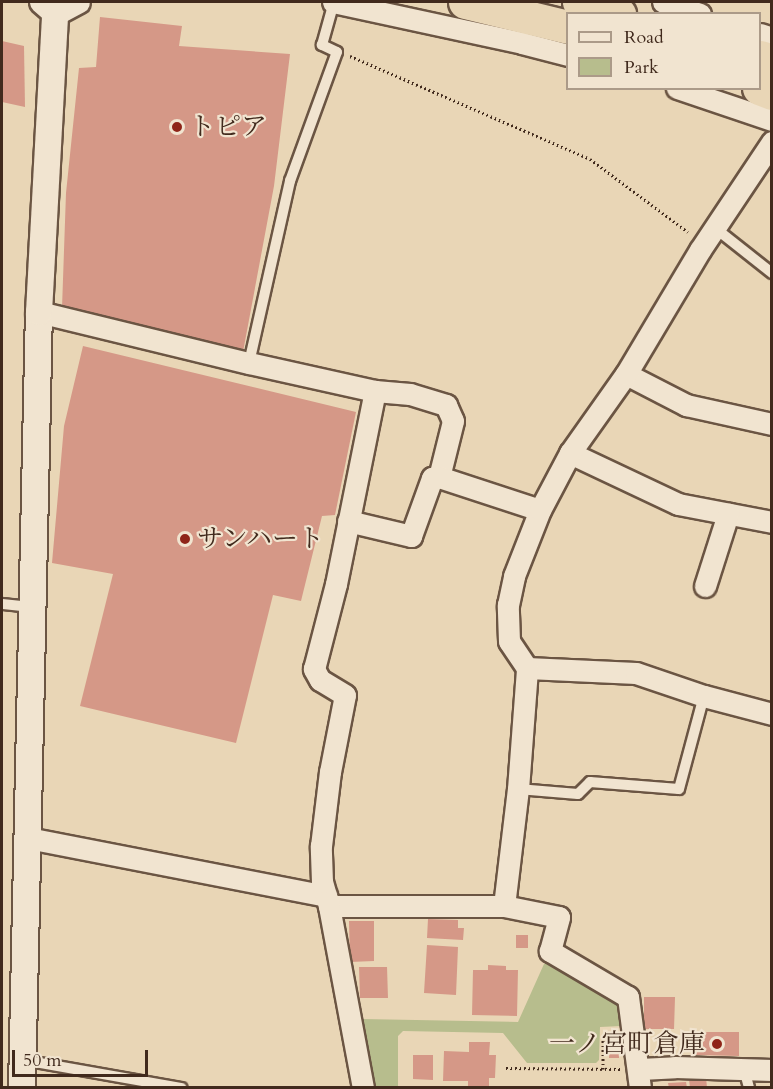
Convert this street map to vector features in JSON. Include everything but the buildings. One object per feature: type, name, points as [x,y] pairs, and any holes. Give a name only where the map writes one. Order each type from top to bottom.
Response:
[{"type":"highway","points":[[465,2],[566,27]]},
{"type":"highway","points":[[579,2],[612,12]]},
{"type":"street","points":[[22,1088],[39,312],[50,6],[80,2]]},
{"type":"street","points":[[334,2],[522,42],[566,55]]},
{"type":"street","points":[[663,2],[694,12]]},
{"type":"street","points":[[683,90],[771,120]]},
{"type":"street","points":[[504,906],[518,789],[527,668],[509,641],[508,605],[514,576],[540,510],[570,453],[626,374],[710,236],[771,142]]},
{"type":"street","points":[[39,312],[249,363],[375,391],[410,394],[446,405],[453,421],[439,477]]},
{"type":"street","points":[[626,374],[686,405],[771,424]]},
{"type":"street","points":[[363,1088],[328,901],[322,882],[321,846],[330,772],[345,695],[320,680],[314,669],[375,391]]},
{"type":"street","points":[[570,453],[678,504],[771,522]]},
{"type":"street","points":[[348,521],[411,536],[432,478],[439,477],[540,510]]},
{"type":"street","points":[[705,586],[728,514]]},
{"type":"street","points":[[527,668],[636,673],[704,696],[771,714]]},
{"type":"street","points":[[28,838],[328,901],[504,906],[559,917],[550,951],[628,997],[640,1078],[675,1067],[746,1078],[771,1070]]},
{"type":"lane","points":[[249,363],[290,182],[337,52],[322,45],[334,2]]},
{"type":"lane","points":[[710,236],[771,273]]},
{"type":"lane","points":[[2,604],[33,607]]},
{"type":"lane","points":[[518,789],[578,794],[590,782],[679,789],[704,696]]},
{"type":"lane","points":[[23,1060],[182,1088]]},
{"type":"path","points":[[337,52],[590,159],[710,236]]},
{"type":"path","points":[[603,1039],[603,1069]]},
{"type":"path","points":[[506,1068],[603,1069],[640,1078]]},
{"type":"green space","points":[[551,962],[619,1002],[621,1026],[600,1027],[599,1060],[596,1063],[527,1063],[503,1033],[403,1031],[398,1036],[398,1088],[369,1087],[358,1024],[362,1019],[518,1022],[544,964]]},
{"type":"place","name":"トピア","points":[[177,127]]},
{"type":"place","name":"サンハート","points":[[185,539]]},
{"type":"place","name":"一ノ宮町倉庫","points":[[717,1044]]}]
